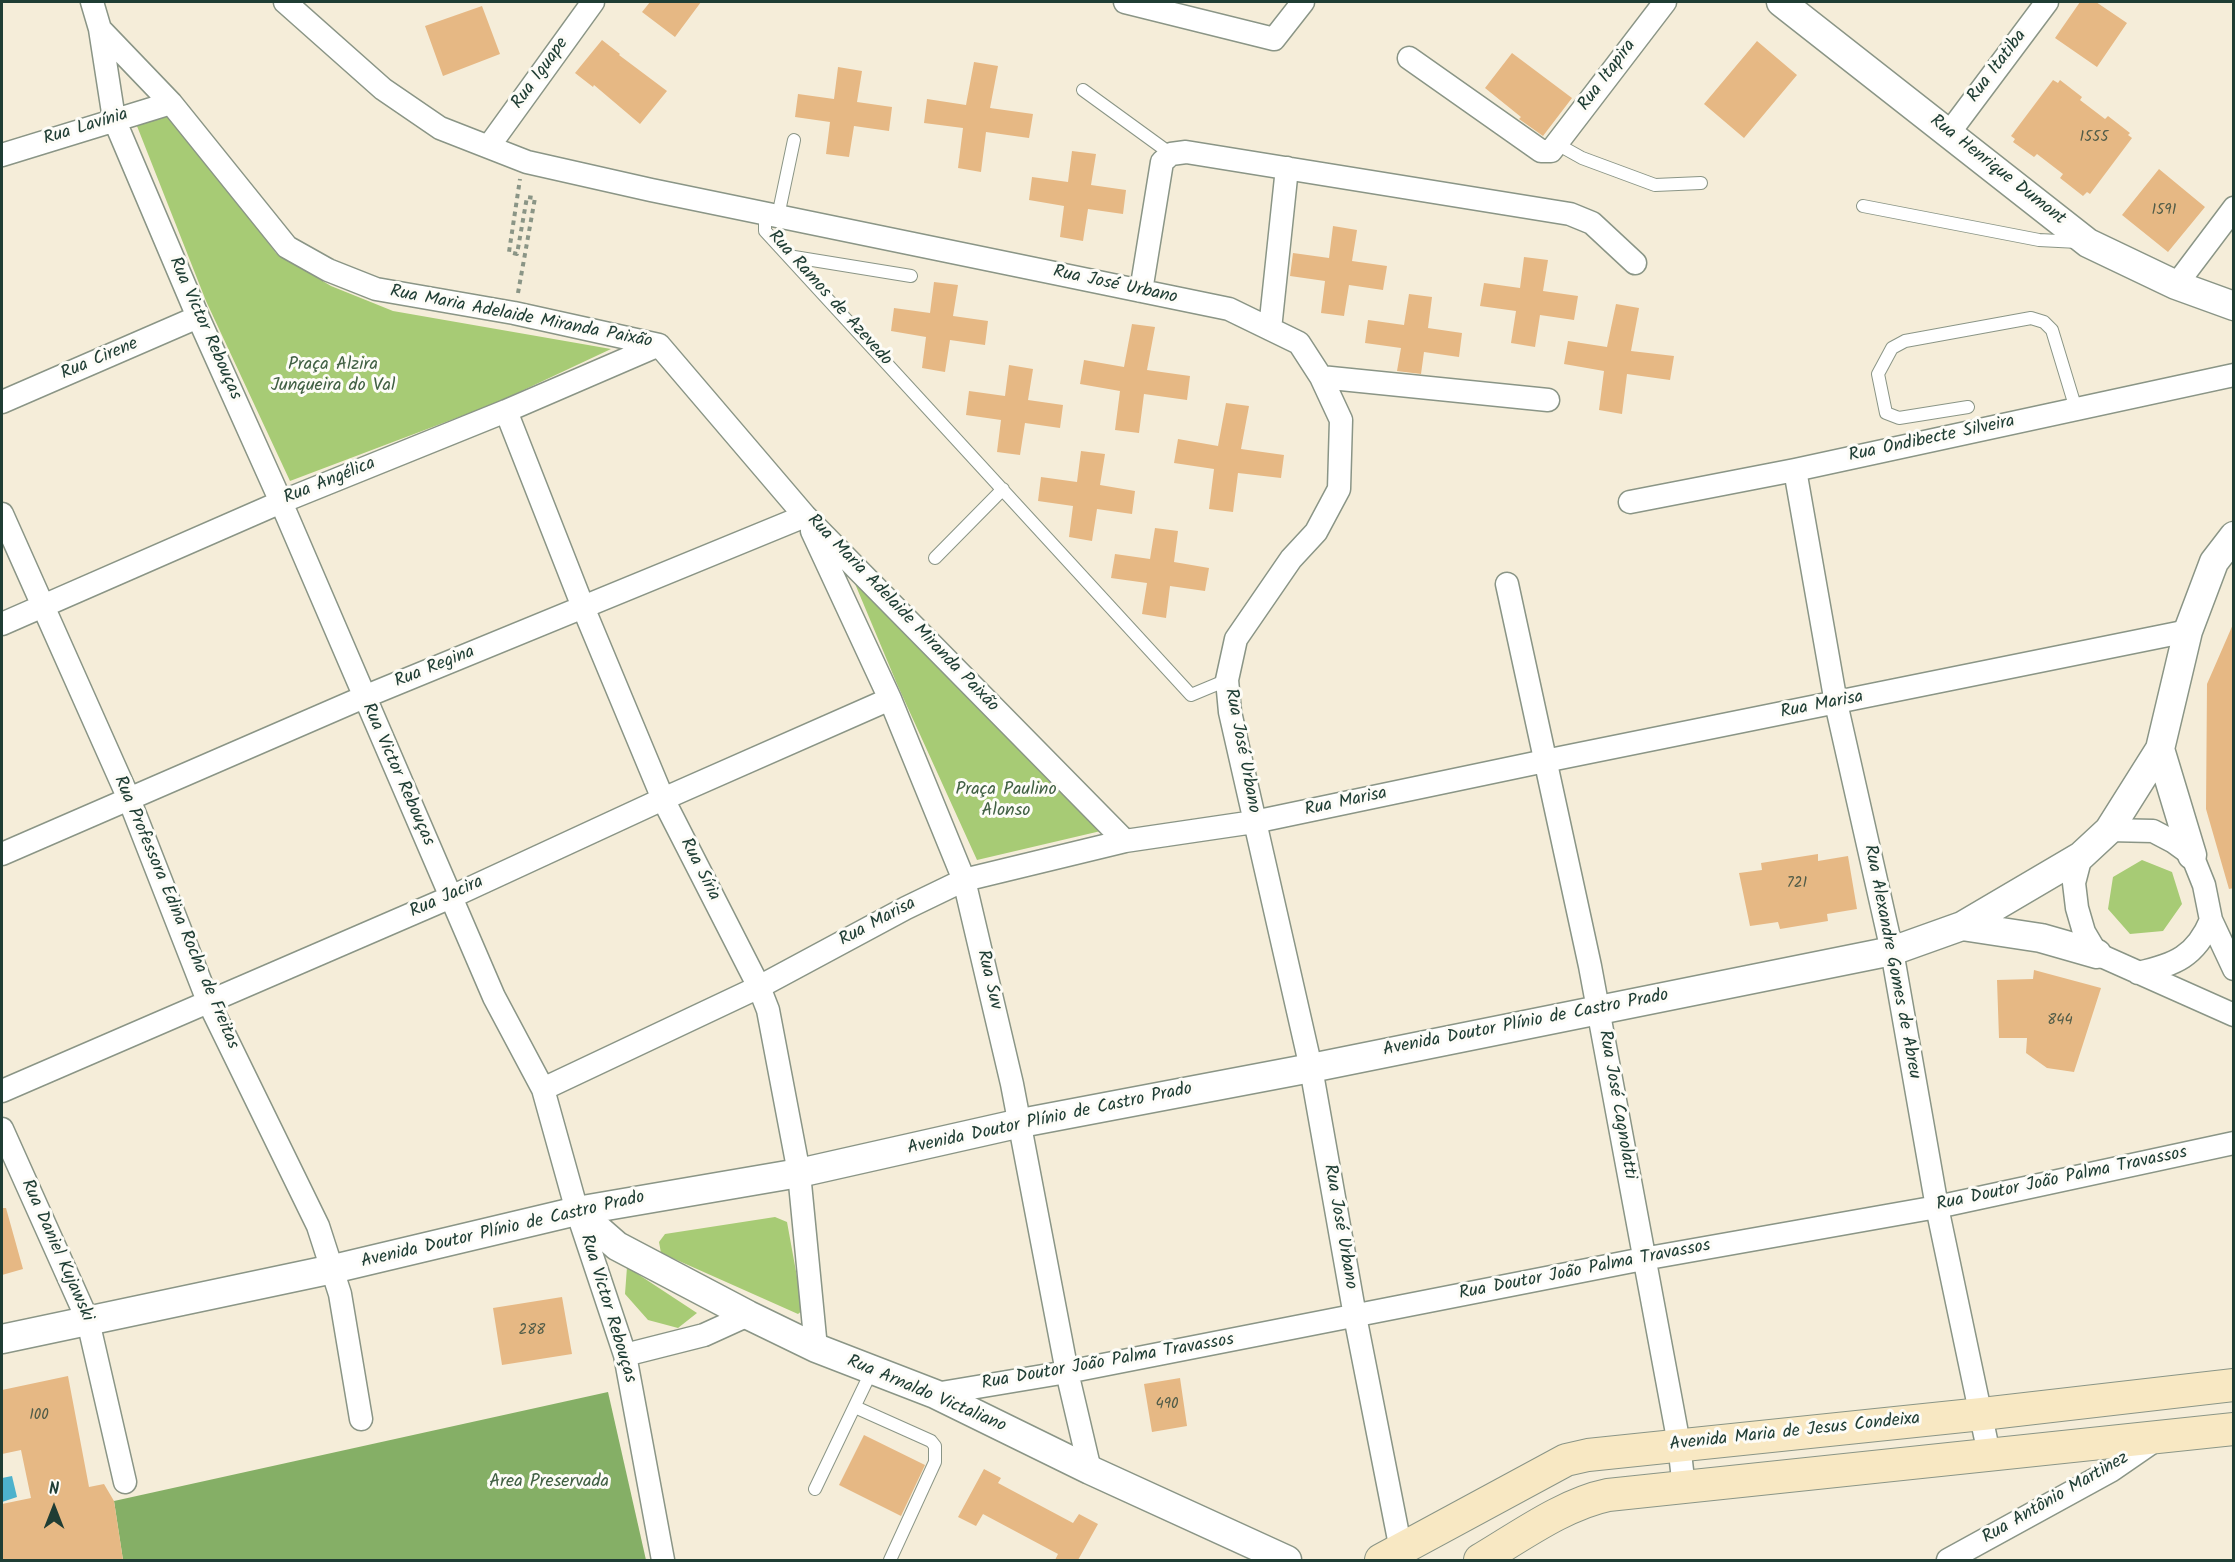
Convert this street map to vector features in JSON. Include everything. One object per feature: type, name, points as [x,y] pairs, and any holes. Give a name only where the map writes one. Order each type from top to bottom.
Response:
[{"type":"main road","name":"Avenida Maria de Jesus Condeixa","points":[[1394,1557],[1566,1460],[1588,1455],[1982,1414],[2234,1384]]},
{"type":"main road","points":[[1480,1560],[1588,1499],[2234,1429]]},
{"type":"street","name":"Rua Victor Rebouças","points":[[92,2],[100,28],[114,119],[494,996],[543,1089],[577,1211],[625,1355],[663,1560]]},
{"type":"street","name":"Rua Ramos de Azevedo","points":[[285,2],[383,90],[440,128],[526,162],[772,215]]},
{"type":"street","name":"Rua Iguape","points":[[489,146],[593,2]]},
{"type":"street","points":[[1125,2],[1274,39],[1303,2]]},
{"type":"street","name":"Rua Itapira","points":[[1554,147],[1665,2]]},
{"type":"street","name":"Rua Henrique Dumont","points":[[1781,2],[2088,243],[2176,285],[2234,306]]},
{"type":"street","name":"Rua Itatiba","points":[[1949,133],[2048,2]]},
{"type":"street","name":"Rua Maria Adelaide Miranda Paixão","points":[[100,28],[171,103],[287,247],[328,270],[376,289],[514,313],[660,345],[805,516],[1125,841]]},
{"type":"street","points":[[1409,58],[1540,151],[1554,147]]},
{"type":"street","name":"Rua Lavínia","points":[[2,155],[171,103]]},
{"type":"street","points":[[1141,291],[1162,162],[1171,154],[1186,152],[1570,214],[1592,223],[1635,263]]},
{"type":"street","points":[[1270,329],[1287,168]]},
{"type":"street","points":[[2176,285],[2234,208]]},
{"type":"street","name":"Rua José Urbano","points":[[772,215],[1229,309],[1299,343],[1321,377],[1341,420],[1339,489],[1316,532],[1291,559],[1236,639],[1227,680],[1230,712],[1311,1068],[1355,1316],[1394,1557]]},
{"type":"street","name":"Rua Cirene","points":[[2,402],[198,317]]},
{"type":"street","name":"Rua Angélica","points":[[2,624],[281,502],[506,411],[660,345]]},
{"type":"street","name":"Rua Ondibecte Silveira","points":[[1630,502],[1795,470],[2234,375]]},
{"type":"street","points":[[1321,377],[1548,400]]},
{"type":"street","name":"Rua Síria","points":[[506,411],[583,607],[663,798],[759,987],[768,1010],[799,1173],[816,1348]]},
{"type":"street","name":"Rua Alexandre Gomes de Abreu","points":[[1795,470],[1836,703],[1892,951],[1937,1207],[1989,1454]]},
{"type":"street","name":"Rua Professora Edina Rocha de Freitas","points":[[2,514],[129,799],[208,1001],[318,1226],[340,1294],[362,1419]]},
{"type":"street","name":"Rua Regina","points":[[2,854],[364,697],[805,516]]},
{"type":"street","name":"Rua Suv","points":[[805,516],[890,699],[964,880],[1021,1123],[1066,1372],[1090,1470]]},
{"type":"street","name":"Avenida Doutor Plínio de Castro Prado","points":[[2,1339],[333,1269],[577,1211],[799,1173],[1021,1123],[1311,1068],[1892,951],[1962,926],[2081,856],[2109,830],[2160,748],[2188,631],[2214,562],[2234,536]]},
{"type":"street","name":"Rua José Cagnolatti","points":[[1507,584],[1598,1010],[1679,1444],[1684,1488]]},
{"type":"street","name":"Rua Marisa","points":[[543,1089],[759,987],[906,908],[964,880],[1125,841],[1254,822],[2188,631]]},
{"type":"street","name":"Rua Jacira","points":[[2,1090],[451,897],[663,798],[890,699]]},
{"type":"street","points":[[2160,748],[2192,855],[2204,885],[2211,920],[2234,969]]},
{"type":"street","points":[[2109,830],[2153,831],[2192,855]]},
{"type":"street","points":[[2081,856],[2074,883],[2077,908],[2084,932],[2097,954]]},
{"type":"street","points":[[2138,973],[2167,966],[2192,951],[2204,936],[2211,920]]},
{"type":"street","points":[[1962,926],[2041,938],[2097,954],[2234,1016]]},
{"type":"street","name":"Rua Daniel Kujawski","points":[[2,1129],[88,1321],[125,1482]]},
{"type":"street","name":"Rua Doutor João Palma Travassos","points":[[935,1394],[1066,1372],[1643,1259],[1937,1207],[2234,1143]]},
{"type":"street","name":"Rua Arnaldo Victaliano","points":[[577,1211],[617,1246],[748,1315],[816,1348],[935,1394],[1090,1470],[1287,1560]]},
{"type":"street","points":[[625,1355],[704,1335],[748,1315]]},
{"type":"street","name":"Rua Antônio Martinez","points":[[1948,1560],[2112,1470],[2163,1435]]},
{"type":"lane","points":[[1083,90],[1171,154]]},
{"type":"lane","points":[[772,215],[794,140]]},
{"type":"lane","points":[[1554,147],[1656,185],[1701,183]]},
{"type":"lane","points":[[1863,206],[2039,240],[2088,243]]},
{"type":"lane","name":"Rua Ramos de Azevedo","points":[[772,215],[765,231],[1191,695],[1227,680]]},
{"type":"lane","points":[[788,256],[911,276]]},
{"type":"lane","points":[[1968,407],[1899,418],[1886,413],[1878,374],[1892,348],[1905,341],[2031,318],[2044,322],[2052,330],[2076,409]]},
{"type":"lane","points":[[935,558],[1003,489]]},
{"type":"lane","points":[[815,1489],[872,1370]]},
{"type":"lane","points":[[855,1407],[931,1441],[935,1446],[935,1462],[890,1560]]},
{"type":"path","points":[[514,313],[534,198],[526,197],[517,254],[509,252],[519,181],[526,162]]},
{"type":"green space","name":"Praça Alzira Junqueira do Val","points":[[167,110],[276,253],[331,286],[393,311],[611,349],[496,403],[290,481],[206,301],[135,121]]},
{"type":"green space","name":"Praça Paulino Alonso","points":[[848,567],[1105,830],[977,860],[897,684]]},
{"type":"green space","points":[[2142,860],[2172,872],[2182,904],[2163,931],[2130,934],[2108,909],[2113,877]]},
{"type":"green space","points":[[775,1217],[787,1222],[803,1310],[798,1314],[661,1253],[659,1242],[665,1234]]},
{"type":"green space","points":[[627,1267],[697,1313],[678,1328],[648,1320],[625,1294]]},
{"type":"green space","name":"Area Preservada","points":[[608,1392],[646,1560],[123,1560],[114,1501]]},
{"type":"water","points":[[12,1476],[17,1497],[2,1502],[2,1478]]},
{"type":"building","points":[[650,2],[701,2],[675,37],[642,12]]},
{"type":"building","points":[[2080,2],[2096,2],[2127,23],[2097,67],[2055,38]]},
{"type":"building","points":[[482,6],[500,54],[443,76],[425,26]]},
{"type":"building","points":[[602,40],[667,91],[640,124],[594,85],[593,87],[575,73]]},
{"type":"building","points":[[1757,41],[1797,75],[1744,138],[1704,104]]},
{"type":"building","points":[[1512,53],[1572,98],[1543,136],[1519,119],[1521,117],[1485,88]]},
{"type":"building","points":[[974,62],[998,66],[990,108],[1033,114],[1029,138],[986,132],[981,172],[958,168],[963,128],[924,123],[927,99],[966,105]]},
{"type":"building","points":[[838,67],[862,71],[857,102],[892,107],[889,131],[854,126],[849,157],[826,154],[830,122],[795,117],[798,94],[834,99]]},
{"type":"building","points":[[2053,80],[2058,83],[2060,80],[2082,97],[2080,100],[2105,119],[2108,116],[2130,133],[2128,135],[2132,138],[2090,194],[2087,192],[2083,196],[2060,178],[2063,174],[2037,154],[2034,157],[2013,142],[2015,139],[2011,136]]},
{"type":"building","points":[[1072,151],[1096,154],[1091,185],[1126,190],[1123,214],[1088,209],[1083,241],[1060,237],[1064,206],[1029,200],[1032,177],[1068,182]]},
{"type":"building","points":[[2159,169],[2205,207],[2168,252],[2122,215]]},
{"type":"building","points":[[1333,226],[1357,230],[1352,261],[1387,266],[1383,290],[1349,285],[1344,316],[1321,313],[1325,281],[1290,276],[1293,253],[1329,258]]},
{"type":"building","points":[[1524,257],[1548,260],[1543,291],[1578,296],[1574,320],[1540,315],[1535,347],[1511,343],[1516,311],[1480,306],[1484,283],[1520,288]]},
{"type":"building","points":[[934,282],[958,285],[953,316],[988,321],[985,345],[950,340],[945,372],[922,368],[926,337],[891,331],[894,308],[930,313]]},
{"type":"building","points":[[1409,294],[1432,297],[1428,328],[1462,333],[1459,357],[1424,352],[1421,374],[1397,371],[1401,348],[1365,343],[1368,320],[1404,325]]},
{"type":"building","points":[[1616,304],[1639,308],[1631,351],[1674,356],[1670,380],[1627,374],[1622,414],[1599,410],[1604,371],[1564,364],[1568,341],[1607,347]]},
{"type":"building","points":[[1132,324],[1155,327],[1147,370],[1190,376],[1187,400],[1144,394],[1139,433],[1115,430],[1120,391],[1080,384],[1084,360],[1124,367]]},
{"type":"building","points":[[1009,365],[1033,369],[1028,400],[1063,405],[1060,428],[1025,423],[1020,455],[997,452],[1001,420],[966,415],[969,391],[1005,396]]},
{"type":"building","points":[[1226,403],[1249,406],[1241,449],[1284,455],[1281,478],[1238,473],[1233,512],[1209,509],[1214,469],[1174,463],[1178,439],[1218,446]]},
{"type":"building","points":[[1081,451],[1105,454],[1100,485],[1135,491],[1132,514],[1097,509],[1092,541],[1069,537],[1073,506],[1038,501],[1041,477],[1077,482]]},
{"type":"building","points":[[1155,528],[1178,531],[1174,562],[1209,568],[1205,591],[1170,586],[1166,618],[1142,614],[1147,583],[1111,578],[1115,554],[1150,559]]},
{"type":"building","points":[[2234,622],[2234,888],[2229,889],[2206,809],[2207,684]]},
{"type":"building","points":[[1818,854],[1818,861],[1848,856],[1857,909],[1827,914],[1828,921],[1780,929],[1778,922],[1750,926],[1739,873],[1762,870],[1761,863]]},
{"type":"building","points":[[2034,970],[2101,988],[2074,1072],[2047,1068],[2026,1053],[2027,1038],[1999,1038],[1997,980],[2033,979]]},
{"type":"building","points":[[2,1208],[6,1208],[23,1269],[2,1275]]},
{"type":"building","points":[[562,1297],[572,1354],[502,1365],[493,1308]]},
{"type":"building","points":[[68,1376],[89,1487],[104,1484],[114,1501],[123,1560],[2,1560],[2,1504],[31,1498],[21,1450],[2,1454],[2,1390]]},
{"type":"building","points":[[1180,1378],[1187,1426],[1152,1432],[1144,1384]]},
{"type":"building","points":[[864,1435],[925,1465],[901,1516],[839,1485]]},
{"type":"building","points":[[984,1469],[1001,1478],[998,1483],[1073,1523],[1079,1514],[1098,1524],[1078,1560],[1055,1560],[1058,1554],[983,1514],[976,1526],[958,1517]]}]
